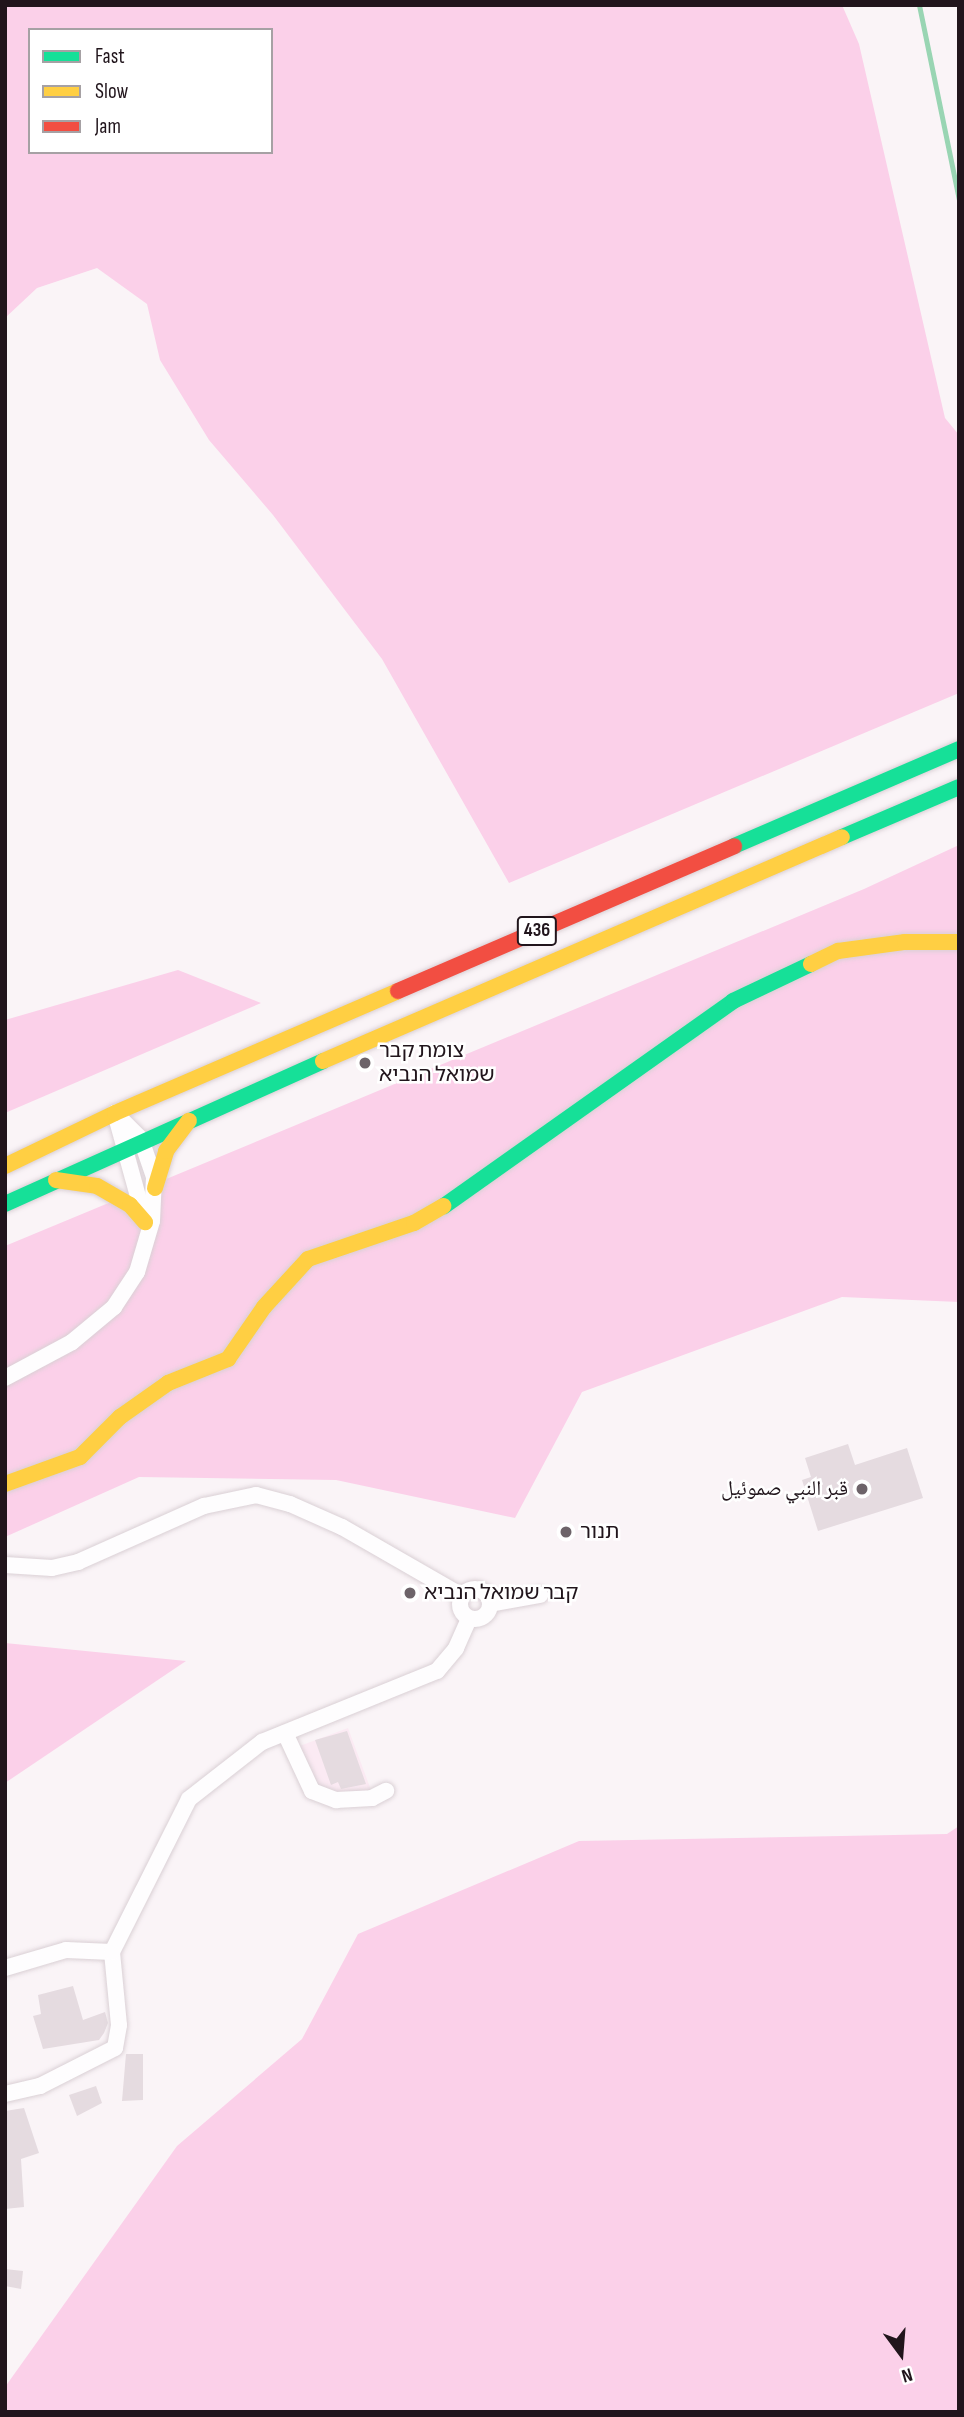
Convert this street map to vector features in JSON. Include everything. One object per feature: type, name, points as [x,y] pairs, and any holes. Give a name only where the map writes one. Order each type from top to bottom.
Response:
[{"type":"main road","name":"436","points":[[5,1166],[115,1113],[959,749]]},
{"type":"main road","name":"436","points":[[5,1204],[141,1139],[959,787]]},
{"type":"main road","points":[[5,1483],[80,1457],[120,1418],[167,1383],[228,1359],[264,1307],[308,1259],[359,1238],[414,1223],[466,1194],[733,1001],[838,951],[905,942],[959,942]]},
{"type":"main road","points":[[155,1188],[166,1151],[194,1116]]},
{"type":"main road","points":[[56,1180],[97,1186],[130,1205],[145,1222]]},
{"type":"street","points":[[5,1378],[72,1342],[114,1307],[137,1272],[147,1245],[155,1188],[141,1139],[115,1113]]},
{"type":"street","points":[[115,1113],[121,1149],[145,1222],[147,1245]]},
{"type":"street","points":[[5,1565],[52,1568],[78,1562],[204,1506],[256,1495],[290,1504],[342,1527],[462,1596],[481,1590],[490,1604]]},
{"type":"street","points":[[490,1604],[540,1595]]},
{"type":"street","points":[[462,1596],[461,1611],[469,1619]]},
{"type":"street","points":[[469,1619],[484,1617],[490,1604]]},
{"type":"street","points":[[5,2094],[40,2086],[115,2048],[119,2025],[111,1952],[189,1799],[262,1742],[437,1671],[456,1648],[469,1619]]},
{"type":"street","points":[[285,1733],[312,1791],[335,1800],[372,1798],[386,1791]]},
{"type":"street","points":[[5,1968],[66,1951],[111,1952]]},
{"type":"shaded area","points":[[5,5],[842,5],[859,44],[945,418],[959,435],[959,693],[509,883],[382,659],[273,515],[209,440],[160,360],[147,304],[97,268],[37,288],[5,318]]},
{"type":"shaded area","points":[[959,845],[959,1302],[842,1297],[582,1392],[515,1518],[336,1480],[139,1477],[5,1537],[5,1246],[864,889]]},
{"type":"shaded area","points":[[178,970],[261,1003],[5,1113],[5,1020]]},
{"type":"shaded area","points":[[5,1643],[186,1661],[5,1783]]},
{"type":"shaded area","points":[[348,1728],[371,1790],[336,1793],[316,1785],[297,1747]]},
{"type":"shaded area","points":[[959,1826],[959,2412],[5,2412],[5,2387],[177,2146],[302,2039],[358,1934],[579,1841],[947,1834]]},
{"type":"building","name":"قبر النبي صموئيل","points":[[848,1444],[855,1465],[907,1448],[923,1498],[818,1531],[802,1480],[811,1477],[805,1458]]},
{"type":"building","points":[[347,1731],[366,1784],[341,1789],[338,1782],[331,1785],[315,1740]]},
{"type":"building","points":[[73,1986],[83,2020],[105,2012],[108,2023],[104,2033],[99,2040],[43,2049],[33,2016],[41,2014],[38,1995]]},
{"type":"building","points":[[126,2054],[143,2054],[143,2100],[122,2101]]},
{"type":"building","points":[[96,2086],[102,2103],[77,2116],[69,2095]]},
{"type":"building","points":[[24,2108],[39,2153],[21,2159],[24,2207],[5,2209],[5,2111]]},
{"type":"building","points":[[5,2269],[23,2271],[21,2289],[5,2286]]},
{"type":"waterway","points":[[919,5],[959,200]]},
{"type":"traffic: fast","points":[[734,846],[959,749]]},
{"type":"traffic: fast","points":[[842,837],[959,787]]},
{"type":"traffic: fast","points":[[444,1206],[733,1001],[811,964]]},
{"type":"traffic: fast","points":[[5,1204],[323,1061]]},
{"type":"traffic: slow","points":[[323,1061],[842,837]]},
{"type":"traffic: slow","points":[[811,964],[838,951],[905,942],[959,942]]},
{"type":"traffic: slow","points":[[5,1166],[115,1113],[398,991]]},
{"type":"traffic: slow","points":[[155,1188],[166,1151],[189,1121]]},
{"type":"traffic: slow","points":[[56,1180],[97,1186],[130,1205],[145,1222]]},
{"type":"traffic: slow","points":[[5,1484],[80,1457],[120,1417],[168,1383],[228,1359],[264,1307],[308,1259],[414,1223],[444,1206]]},
{"type":"traffic: jam","points":[[398,991],[734,846]]},
{"type":"place","name":"צומת קבר שמואל הנביא","points":[[365,1063]]},
{"type":"place","name":"قبر النبي صموئيل","points":[[862,1489]]},
{"type":"place","name":"תנור","points":[[566,1532]]},
{"type":"place","name":"קבר שמואל הנביא","points":[[410,1593]]}]
